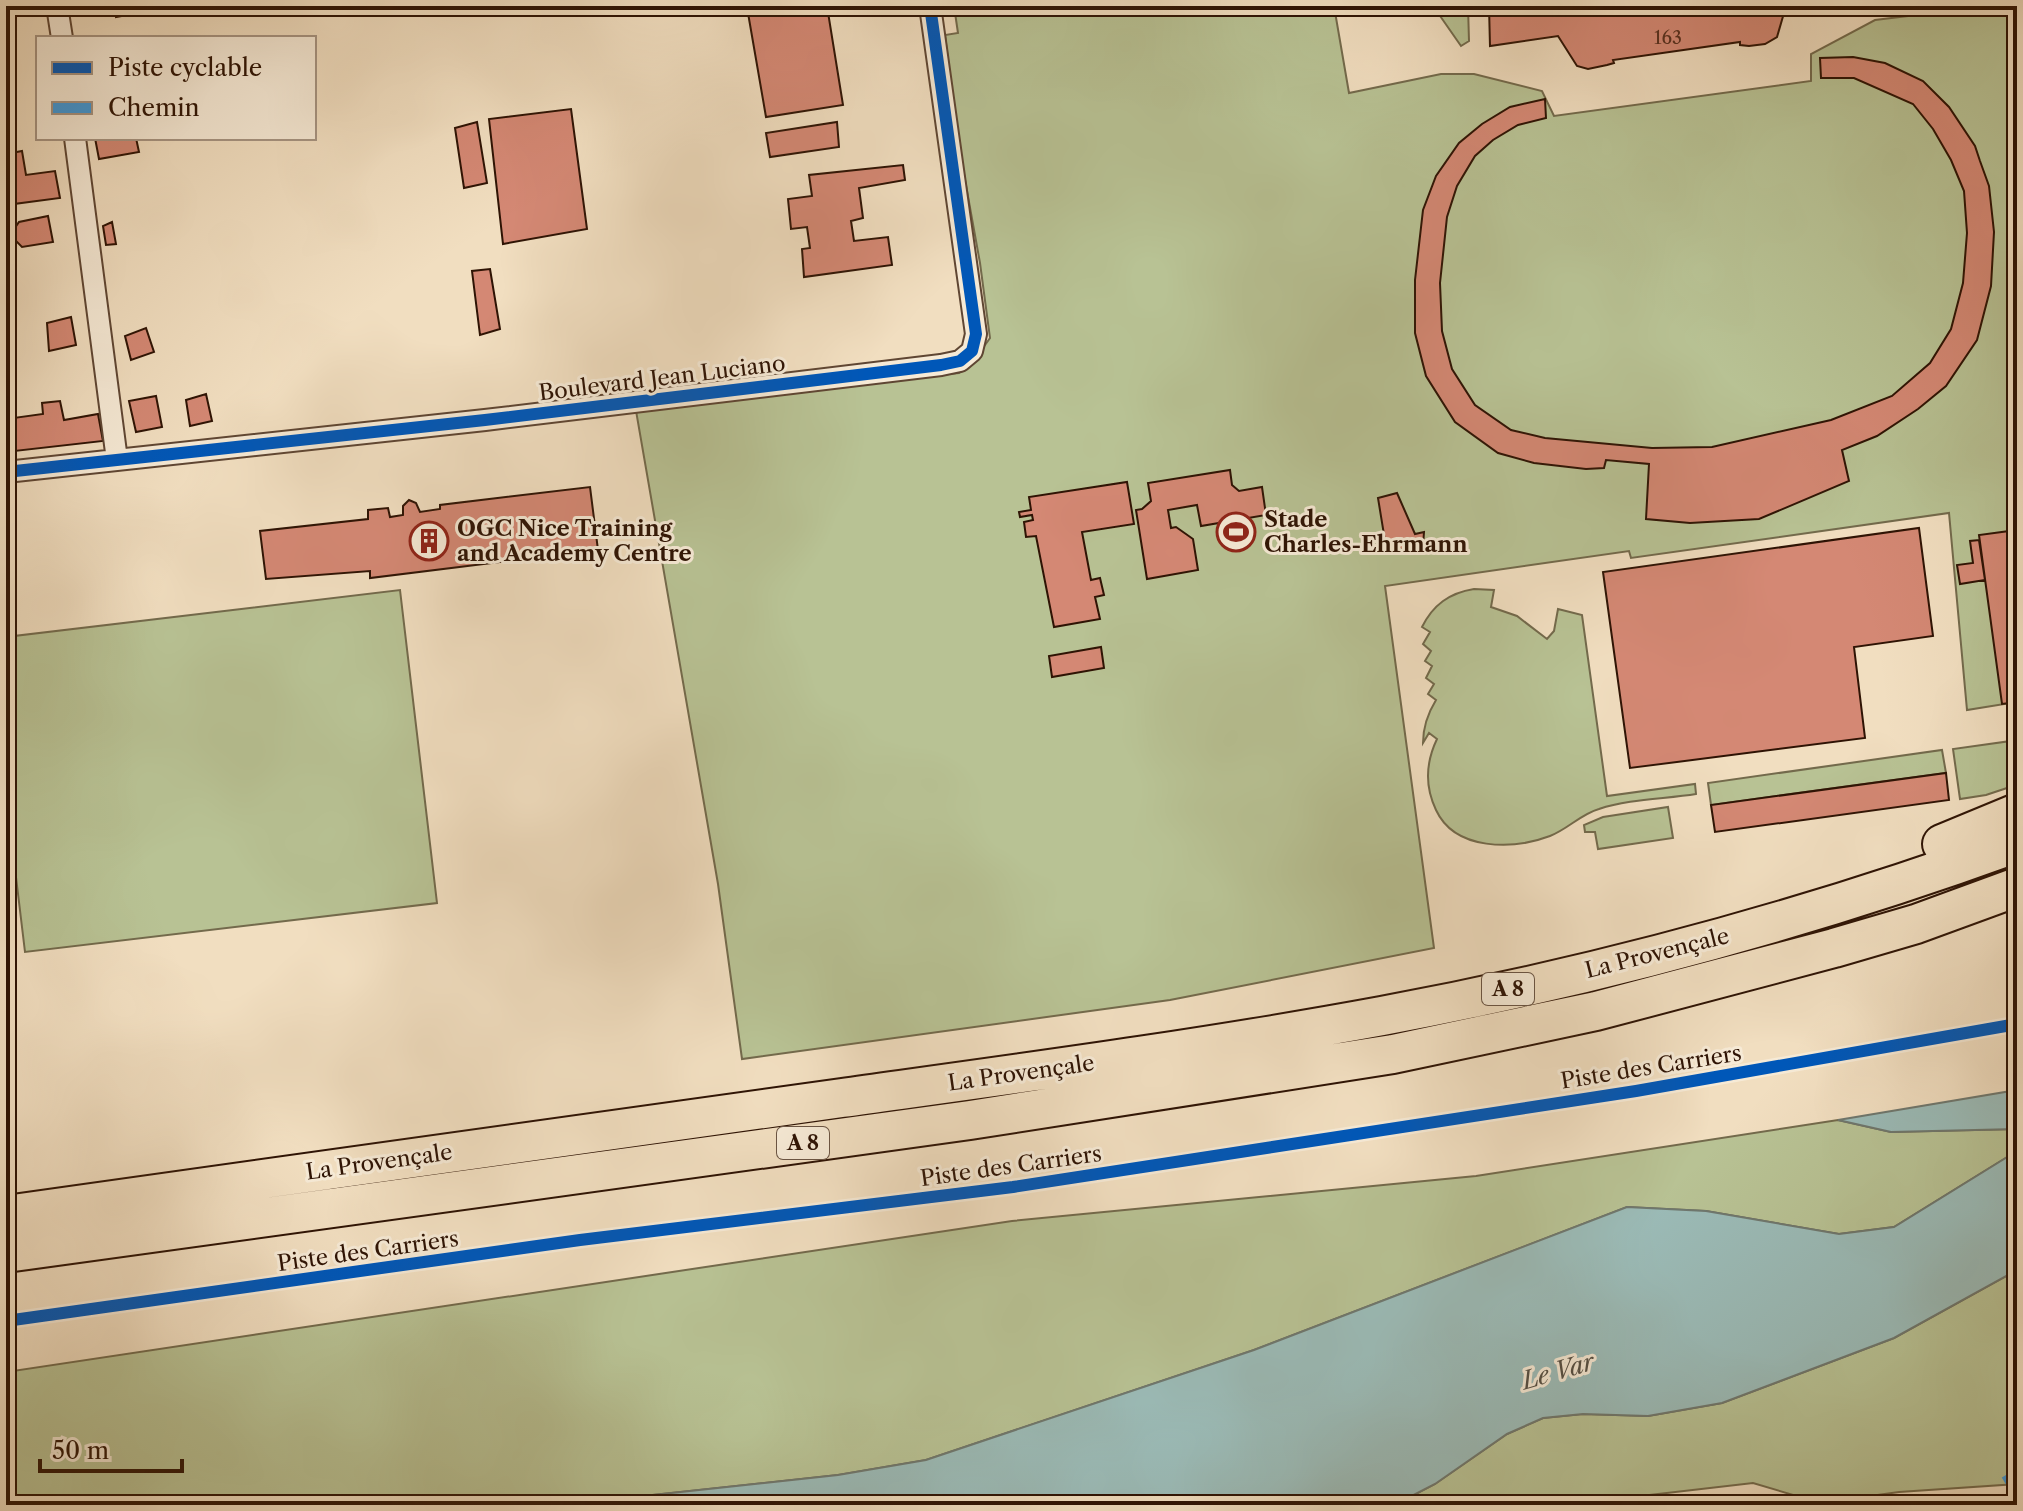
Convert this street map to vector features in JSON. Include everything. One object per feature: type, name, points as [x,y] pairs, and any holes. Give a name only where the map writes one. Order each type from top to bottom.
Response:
[{"type":"highway","points":[[1741,933],[1847,882],[2017,813]]},
{"type":"highway","name":"La Provençale","points":[[6,1215],[1273,1035],[1472,998],[1741,933],[1903,883],[2017,843]]},
{"type":"highway","name":"La Provençale","points":[[6,1253],[970,1120],[1393,1054],[1596,1011],[1775,964],[1916,924],[2017,887]]},
{"type":"street","points":[[57,6],[62,36]]},
{"type":"street","name":"Boulevard Jean Luciano","points":[[6,472],[485,420],[960,361],[972,351],[976,334],[930,6]]},
{"type":"street","points":[[75,140],[117,460]]},
{"type":"green space","name":"Stade Charles-Ehrmann","points":[[954,6],[1334,6],[1349,93],[1441,74],[1474,74],[1542,91],[1554,116],[1811,81],[1811,54],[1875,20],[1991,6],[2017,6],[2017,702],[1967,710],[1949,513],[1631,558],[1629,551],[1385,586],[1434,948],[1170,1000],[742,1059],[718,884],[635,405],[959,373],[972,363],[990,338],[958,141],[945,35],[958,33]]},
{"type":"green space","points":[[1424,6],[1468,6],[1469,41],[1461,46],[1438,13]]},
{"type":"green space","points":[[1474,589],[1494,590],[1491,607],[1517,616],[1547,639],[1554,631],[1558,609],[1582,615],[1607,796],[1695,784],[1696,794],[1635,801],[1592,811],[1550,836],[1519,844],[1486,844],[1471,840],[1445,823],[1432,801],[1428,783],[1429,765],[1437,739],[1429,733],[1423,743],[1426,720],[1436,700],[1428,694],[1434,684],[1426,678],[1432,666],[1425,661],[1431,651],[1423,644],[1430,632],[1422,627],[1431,612],[1443,601]]},
{"type":"green space","points":[[400,590],[437,903],[25,952],[6,794],[6,637]]},
{"type":"green space","points":[[2011,741],[2017,791],[2011,794],[2007,788],[1960,799],[1953,749]]},
{"type":"green space","points":[[1942,750],[1946,773],[1711,805],[1708,783]]},
{"type":"green space","points":[[1668,807],[1673,838],[1598,849],[1595,832],[1585,832],[1584,825],[1603,817]]},
{"type":"green space","points":[[1838,1120],[1891,1132],[2017,1129],[2017,1151],[1894,1227],[1839,1234],[1706,1211],[1627,1207],[1254,1350],[926,1460],[838,1475],[625,1498],[613,1505],[6,1505],[6,1372],[1012,1221],[1476,1176]]},
{"type":"green space","points":[[2017,1270],[2017,1484],[1899,1492],[1820,1503],[1753,1483],[1563,1505],[1448,1505],[1402,1501],[1435,1484],[1507,1434],[1543,1418],[1583,1414],[1648,1416],[1722,1403],[1894,1338]]},
{"type":"water","points":[[2017,1090],[2017,1129],[1891,1132],[1838,1120]]},
{"type":"water","name":"Le Var","points":[[2017,1151],[2017,1270],[1894,1338],[1722,1403],[1648,1416],[1583,1414],[1543,1418],[1507,1434],[1435,1484],[1402,1501],[1380,1505],[613,1505],[625,1498],[838,1475],[926,1460],[1254,1350],[1627,1207],[1706,1211],[1839,1234],[1894,1227]]},
{"type":"building","points":[[114,6],[153,6],[154,10],[116,17]]},
{"type":"building","points":[[790,6],[827,6],[843,105],[766,117],[748,13]]},
{"type":"building","points":[[1489,6],[1786,6],[1777,37],[1765,44],[1749,46],[1740,45],[1740,42],[1613,60],[1614,63],[1588,69],[1577,66],[1558,36],[1490,46]]},
{"type":"building","points":[[1853,57],[1885,63],[1923,81],[1949,107],[1975,146],[1989,186],[1994,232],[1991,286],[1977,340],[1946,386],[1918,409],[1877,436],[1842,450],[1849,481],[1759,519],[1690,523],[1646,519],[1649,464],[1606,460],[1604,468],[1586,469],[1534,463],[1498,453],[1455,422],[1426,376],[1415,333],[1415,280],[1423,210],[1436,176],[1459,143],[1510,107],[1545,99],[1546,118],[1518,125],[1493,140],[1475,156],[1457,186],[1447,217],[1440,283],[1442,331],[1452,369],[1475,405],[1511,430],[1545,438],[1652,448],[1712,447],[1831,420],[1892,396],[1930,363],[1951,329],[1963,283],[1967,233],[1964,191],[1933,129],[1913,104],[1854,78],[1821,78],[1820,58]]},
{"type":"building","points":[[571,109],[587,229],[503,244],[489,119]]},
{"type":"building","points":[[477,122],[487,183],[464,188],[455,128]]},
{"type":"building","points":[[837,122],[839,147],[770,157],[766,133]]},
{"type":"building","points":[[95,140],[136,140],[139,152],[99,159]]},
{"type":"building","points":[[22,151],[26,175],[55,171],[60,198],[6,205],[6,154]]},
{"type":"building","points":[[903,165],[905,180],[859,188],[863,218],[851,221],[854,241],[888,237],[892,265],[804,277],[802,249],[810,248],[807,227],[791,229],[788,199],[812,196],[809,175]]},
{"type":"building","points":[[48,216],[53,242],[22,247],[10,235],[19,222]]},
{"type":"building","points":[[112,222],[116,244],[106,245],[103,226]]},
{"type":"building","points":[[490,269],[500,329],[480,335],[472,271]]},
{"type":"building","points":[[71,317],[76,345],[49,351],[47,323]]},
{"type":"building","points":[[146,328],[154,352],[131,360],[125,336]]},
{"type":"building","points":[[206,394],[212,421],[190,426],[186,400]]},
{"type":"building","points":[[156,396],[162,427],[136,432],[129,401]]},
{"type":"building","points":[[60,401],[64,420],[98,414],[103,441],[6,452],[6,419],[43,414],[42,403]]},
{"type":"building","points":[[1230,470],[1232,485],[1239,491],[1262,487],[1266,515],[1201,526],[1197,505],[1168,510],[1171,528],[1176,527],[1193,539],[1198,570],[1147,579],[1136,510],[1151,501],[1148,483]]},
{"type":"building","points":[[1127,482],[1134,524],[1082,532],[1091,580],[1100,578],[1104,595],[1095,597],[1100,619],[1054,627],[1036,536],[1026,537],[1024,522],[1033,520],[1032,515],[1020,517],[1019,512],[1031,510],[1029,497]]},
{"type":"building","name":"OGC Nice Training and Academy Centre","points":[[590,487],[598,550],[370,578],[370,571],[266,579],[260,531],[368,519],[368,510],[388,508],[390,517],[403,515],[403,506],[409,500],[416,503],[420,512],[440,509],[440,505]]},
{"type":"building","points":[[1397,493],[1415,534],[1424,532],[1423,546],[1412,554],[1405,553],[1395,544],[1386,547],[1378,498]]},
{"type":"building","points":[[1919,528],[1933,636],[1854,647],[1865,738],[1630,768],[1603,572]]},
{"type":"building","points":[[2017,530],[2017,702],[2002,704],[1979,535]]},
{"type":"building","points":[[1979,540],[1985,580],[1960,584],[1957,565],[1973,563],[1970,541]]},
{"type":"building","points":[[1101,647],[1104,668],[1052,677],[1049,656]]},
{"type":"building","points":[[1946,773],[1949,800],[1715,832],[1711,805]]},
{"type":"marked path","points":[[2006,1475],[2017,1493]]},
{"type":"cycle path","points":[[6,472],[485,420],[960,361],[972,351],[976,334],[930,6]]},
{"type":"cycle path","name":"Piste des Carriers","points":[[6,1321],[580,1240],[1013,1187],[1636,1091],[2017,1024]]},
{"type":"place","name":"Stade Charles-Ehrmann","points":[[1236,532]]},
{"type":"place","name":"OGC Nice Training and Academy Centre","points":[[429,541]]}]
